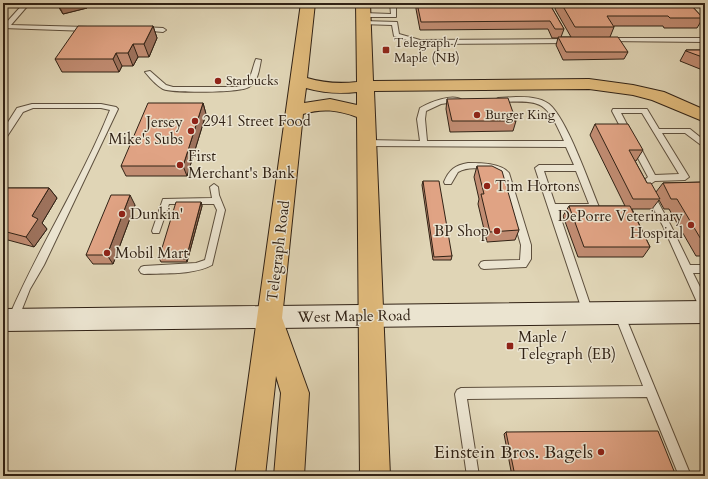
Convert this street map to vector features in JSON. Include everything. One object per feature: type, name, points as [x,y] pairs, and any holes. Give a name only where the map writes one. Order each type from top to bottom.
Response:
[{"type":"highway","name":"Telegraph Road","points":[[250,476],[308,3]]},
{"type":"highway","points":[[363,14],[375,476]]},
{"type":"highway","points":[[298,81],[332,88],[365,78],[402,73],[573,73],[609,75],[654,83],[705,102]]},
{"type":"highway","points":[[365,78],[589,84],[633,90],[658,96],[705,116]]},
{"type":"highway","points":[[295,111],[311,105],[328,103],[338,104],[366,114]]},
{"type":"highway","points":[[270,317],[295,394],[289,476]]},
{"type":"main road","name":"West Maple Road","points":[[8,320],[705,312]]},
{"type":"lane","points":[[5,26],[27,3]]},
{"type":"lane","points":[[393,3],[396,35],[420,42],[575,41]]},
{"type":"lane","points":[[363,14],[394,16]]},
{"type":"lane","points":[[363,14],[395,23]]},
{"type":"lane","points":[[5,26],[47,29],[92,29]]},
{"type":"lane","points":[[137,30],[163,30]]},
{"type":"lane","points":[[564,34],[568,41]]},
{"type":"lane","points":[[598,40],[705,40]]},
{"type":"lane","points":[[148,72],[164,86],[173,89],[240,89],[253,82],[258,60]]},
{"type":"lane","points":[[424,144],[421,119],[423,110],[431,104],[446,100],[467,100]]},
{"type":"lane","points":[[488,100],[530,100],[545,104],[552,112],[568,144],[595,207],[553,207]]},
{"type":"lane","points":[[3,136],[20,110],[32,106],[101,106],[114,108],[108,124],[43,258],[8,320]]},
{"type":"lane","points":[[653,178],[616,111],[644,111],[686,177],[653,178],[644,184],[667,226],[705,308]]},
{"type":"lane","points":[[656,131],[687,131],[705,145]]},
{"type":"lane","points":[[366,143],[568,144]]},
{"type":"lane","points":[[448,182],[452,174],[458,168],[466,166],[490,167],[505,174],[526,245],[526,259],[523,264],[484,265]]},
{"type":"lane","points":[[578,168],[539,168],[588,314]]},
{"type":"lane","points":[[144,270],[196,267],[206,264],[211,258],[221,210],[214,187]]},
{"type":"lane","points":[[156,231],[166,201],[218,201]]},
{"type":"lane","points":[[687,269],[705,269]]},
{"type":"lane","points":[[619,313],[685,476]]},
{"type":"lane","points":[[473,476],[461,394],[651,391]]},
{"type":"building","points":[[417,3],[549,3],[564,29],[555,29],[550,21],[421,22]]},
{"type":"building","points":[[561,3],[689,3],[703,18],[670,18],[668,16],[607,16],[614,27],[575,27]]},
{"type":"building","points":[[78,26],[153,26],[144,44],[133,44],[128,53],[116,53],[113,59],[55,59]]},
{"type":"building","points":[[558,37],[618,37],[628,52],[566,52]]},
{"type":"building","points":[[705,50],[705,58],[686,51]]},
{"type":"building","points":[[508,98],[516,121],[452,121],[447,99]]},
{"type":"building","points":[[148,103],[203,103],[183,166],[121,166]]},
{"type":"building","points":[[595,124],[628,124],[643,150],[629,150],[647,183],[651,183],[660,199],[633,199]]},
{"type":"building","points":[[477,166],[492,166],[502,171],[519,230],[490,232],[481,194],[484,194]]},
{"type":"building","points":[[423,181],[439,181],[452,256],[434,257]]},
{"type":"building","points":[[705,182],[705,246],[677,199],[671,199],[663,183]]},
{"type":"building","points":[[3,188],[49,188],[32,216],[38,219],[26,237],[3,231]]},
{"type":"building","points":[[111,195],[130,195],[107,255],[86,255]]},
{"type":"building","points":[[176,202],[201,202],[186,259],[159,258]]},
{"type":"building","points":[[569,206],[630,206],[650,247],[584,247]]},
{"type":"building","points":[[658,431],[676,476],[515,476],[506,432]]},
{"type":"place","name":"Telegraph / Maple (NB)","points":[[386,50]]},
{"type":"place","name":"Starbucks","points":[[218,81]]},
{"type":"place","name":"Burger King","points":[[477,115]]},
{"type":"place","name":"2941 Street Food","points":[[195,121]]},
{"type":"place","name":"Jersey Mike's Subs","points":[[191,131]]},
{"type":"place","name":"First Merchant's Bank","points":[[180,165]]},
{"type":"place","name":"Tim Hortons","points":[[487,186]]},
{"type":"place","name":"Dunkin'","points":[[122,214]]},
{"type":"place","name":"DePorre Veterinary Hospital","points":[[691,225]]},
{"type":"place","name":"BP Shop","points":[[497,231]]},
{"type":"place","name":"Mobil Mart","points":[[107,253]]},
{"type":"place","name":"Maple / Telegraph (EB)","points":[[510,346]]},
{"type":"place","name":"Einstein Bros. Bagels","points":[[601,452]]}]
